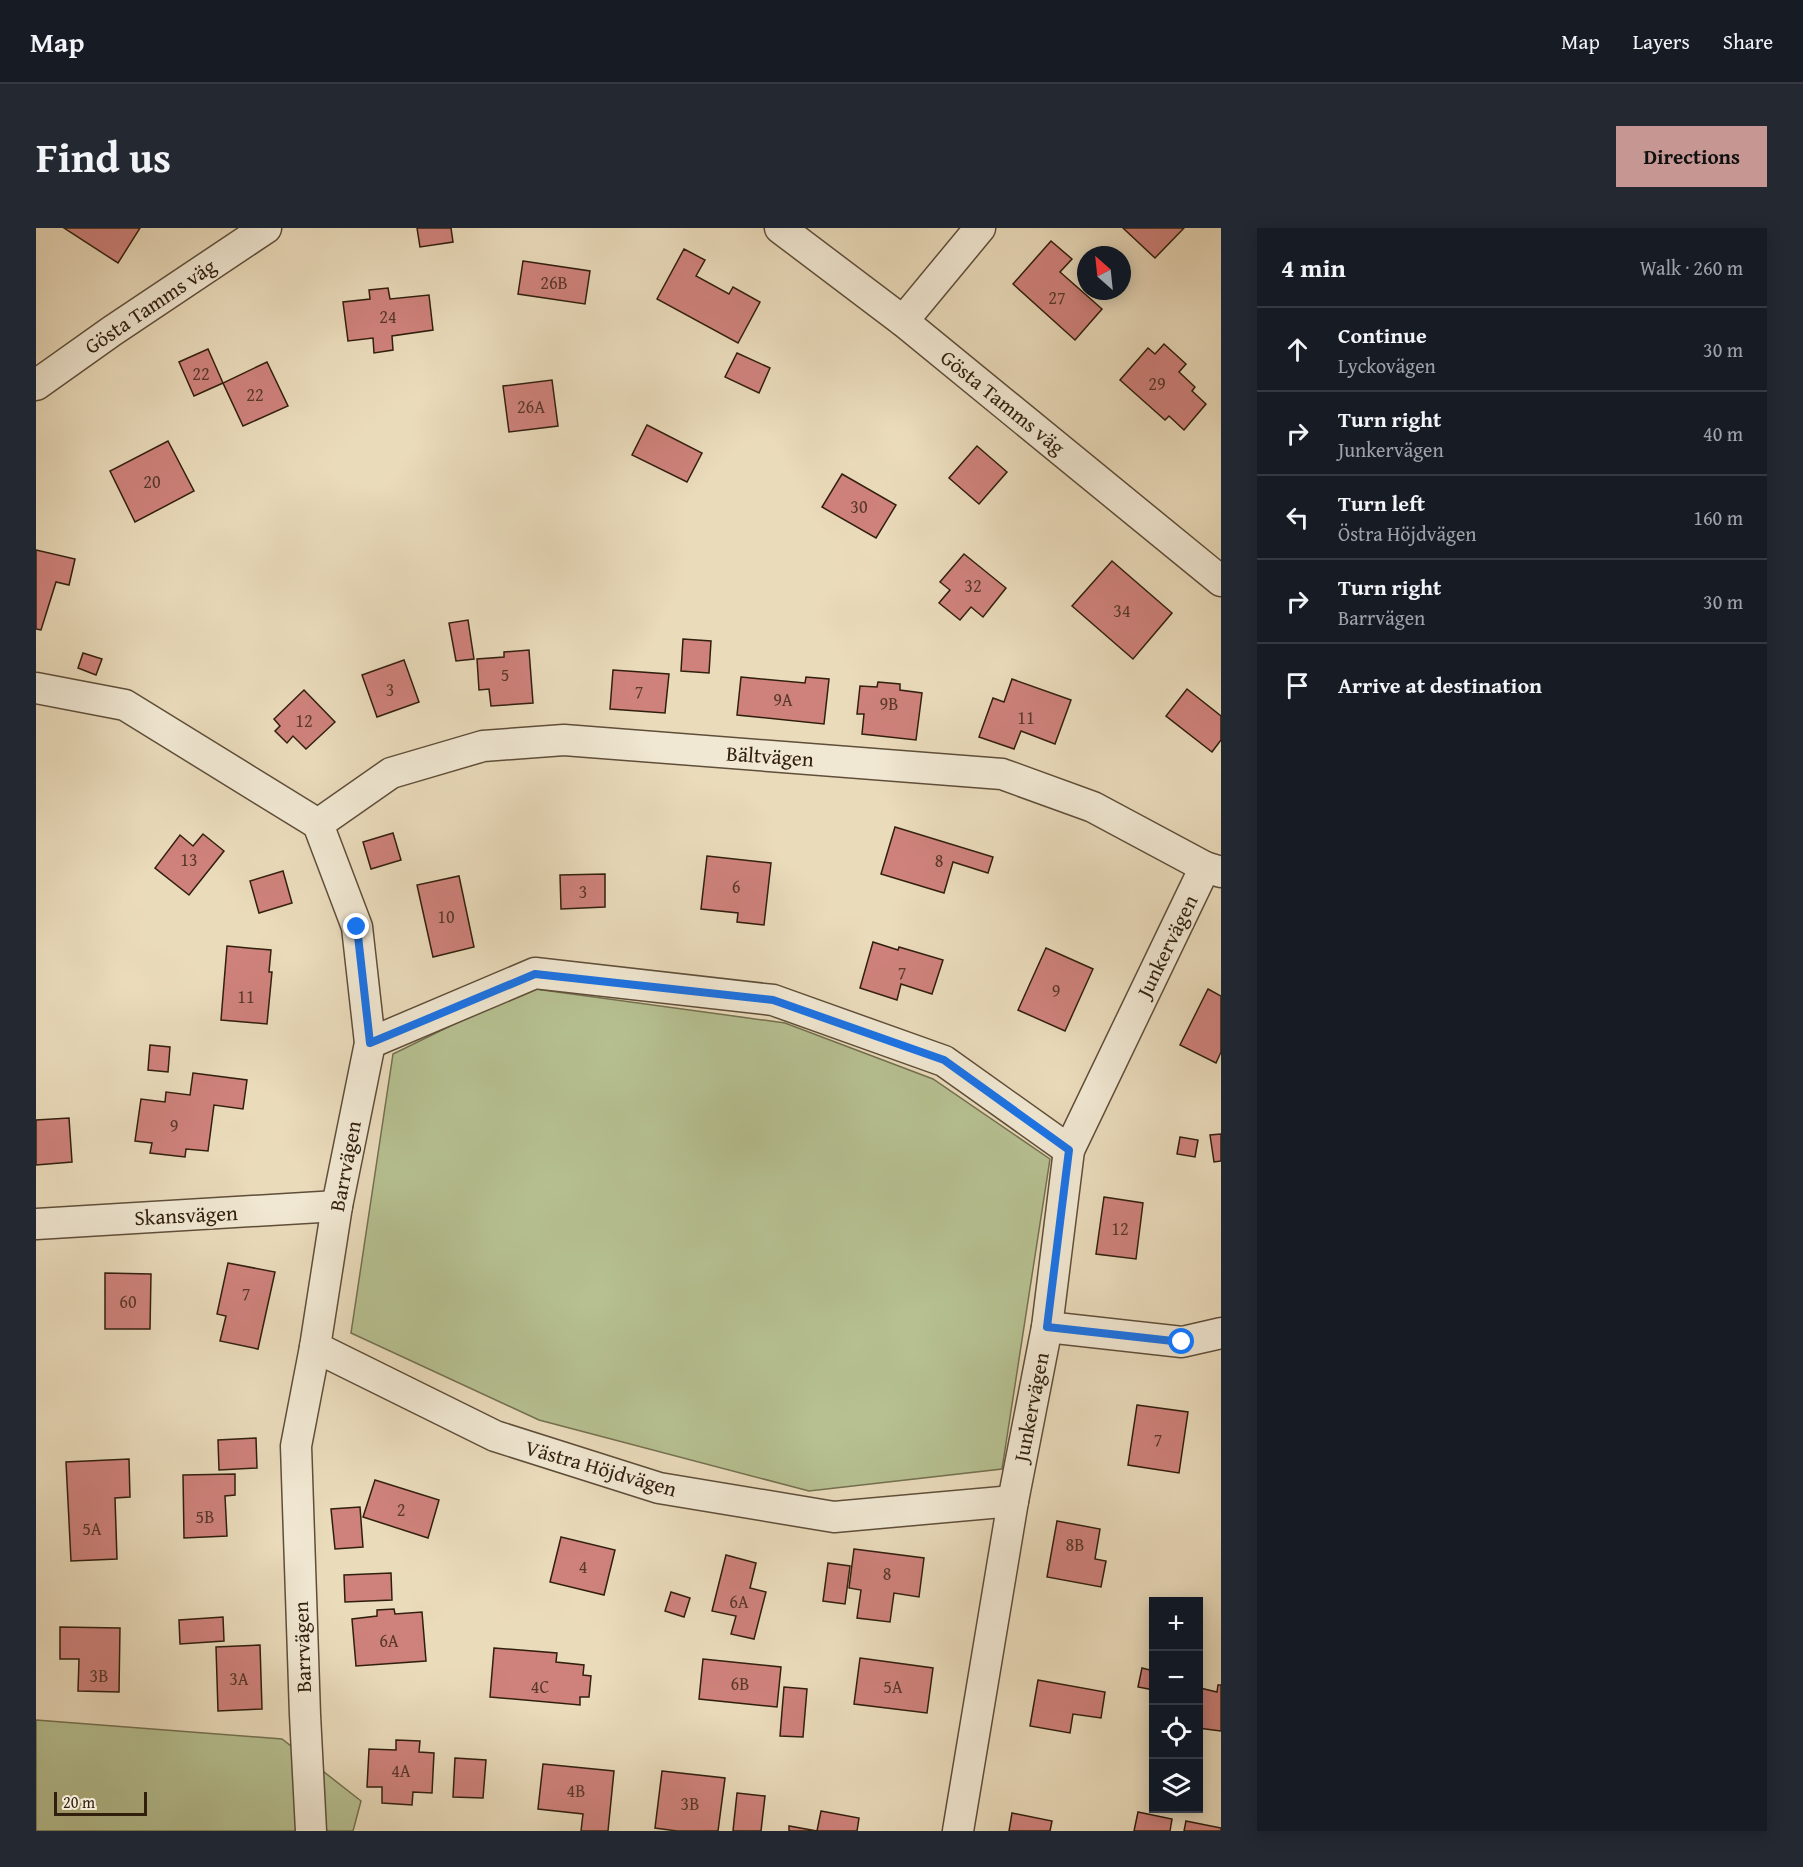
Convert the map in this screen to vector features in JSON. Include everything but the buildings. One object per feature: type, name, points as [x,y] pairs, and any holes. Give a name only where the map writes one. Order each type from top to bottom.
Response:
[{"type":"street","name":"Gösta Tamms väg","points":[[36,386],[112,331],[266,228]]},
{"type":"street","name":"Gösta Tamms väg","points":[[780,228],[903,321],[1221,581]]},
{"type":"street","points":[[903,321],[980,228]]},
{"type":"street","points":[[36,688],[125,705],[318,824]]},
{"type":"street","name":"Bältvägen","points":[[318,824],[391,773],[483,746],[564,740],[1002,774],[1093,807],[1213,869]]},
{"type":"street","name":"Barrvägen","points":[[311,1831],[296,1446],[315,1347],[336,1206],[370,1043],[357,927],[318,824]]},
{"type":"street","name":"Junkervägen","points":[[958,1831],[1013,1501],[1047,1327],[1069,1150],[1213,869]]},
{"type":"street","points":[[370,1043],[535,974],[773,1000],[944,1060],[1069,1150]]},
{"type":"street","name":"Skansvägen","points":[[36,1224],[336,1206]]},
{"type":"street","points":[[1047,1327],[1182,1342],[1221,1333]]},
{"type":"street","name":"Västra Höjdvägen","points":[[315,1347],[495,1436],[659,1488],[834,1517],[1013,1501]]},
{"type":"green space","points":[[528,988],[785,1023],[933,1079],[1050,1159],[1002,1469],[809,1491],[539,1420],[351,1333],[393,1054]]},
{"type":"green space","points":[[36,1720],[282,1739],[361,1801],[353,1831],[36,1831]]},
{"type":"route","points":[[357,927],[370,1043],[535,974],[773,1000],[944,1060],[1069,1150],[1047,1327],[1182,1342]]}]
